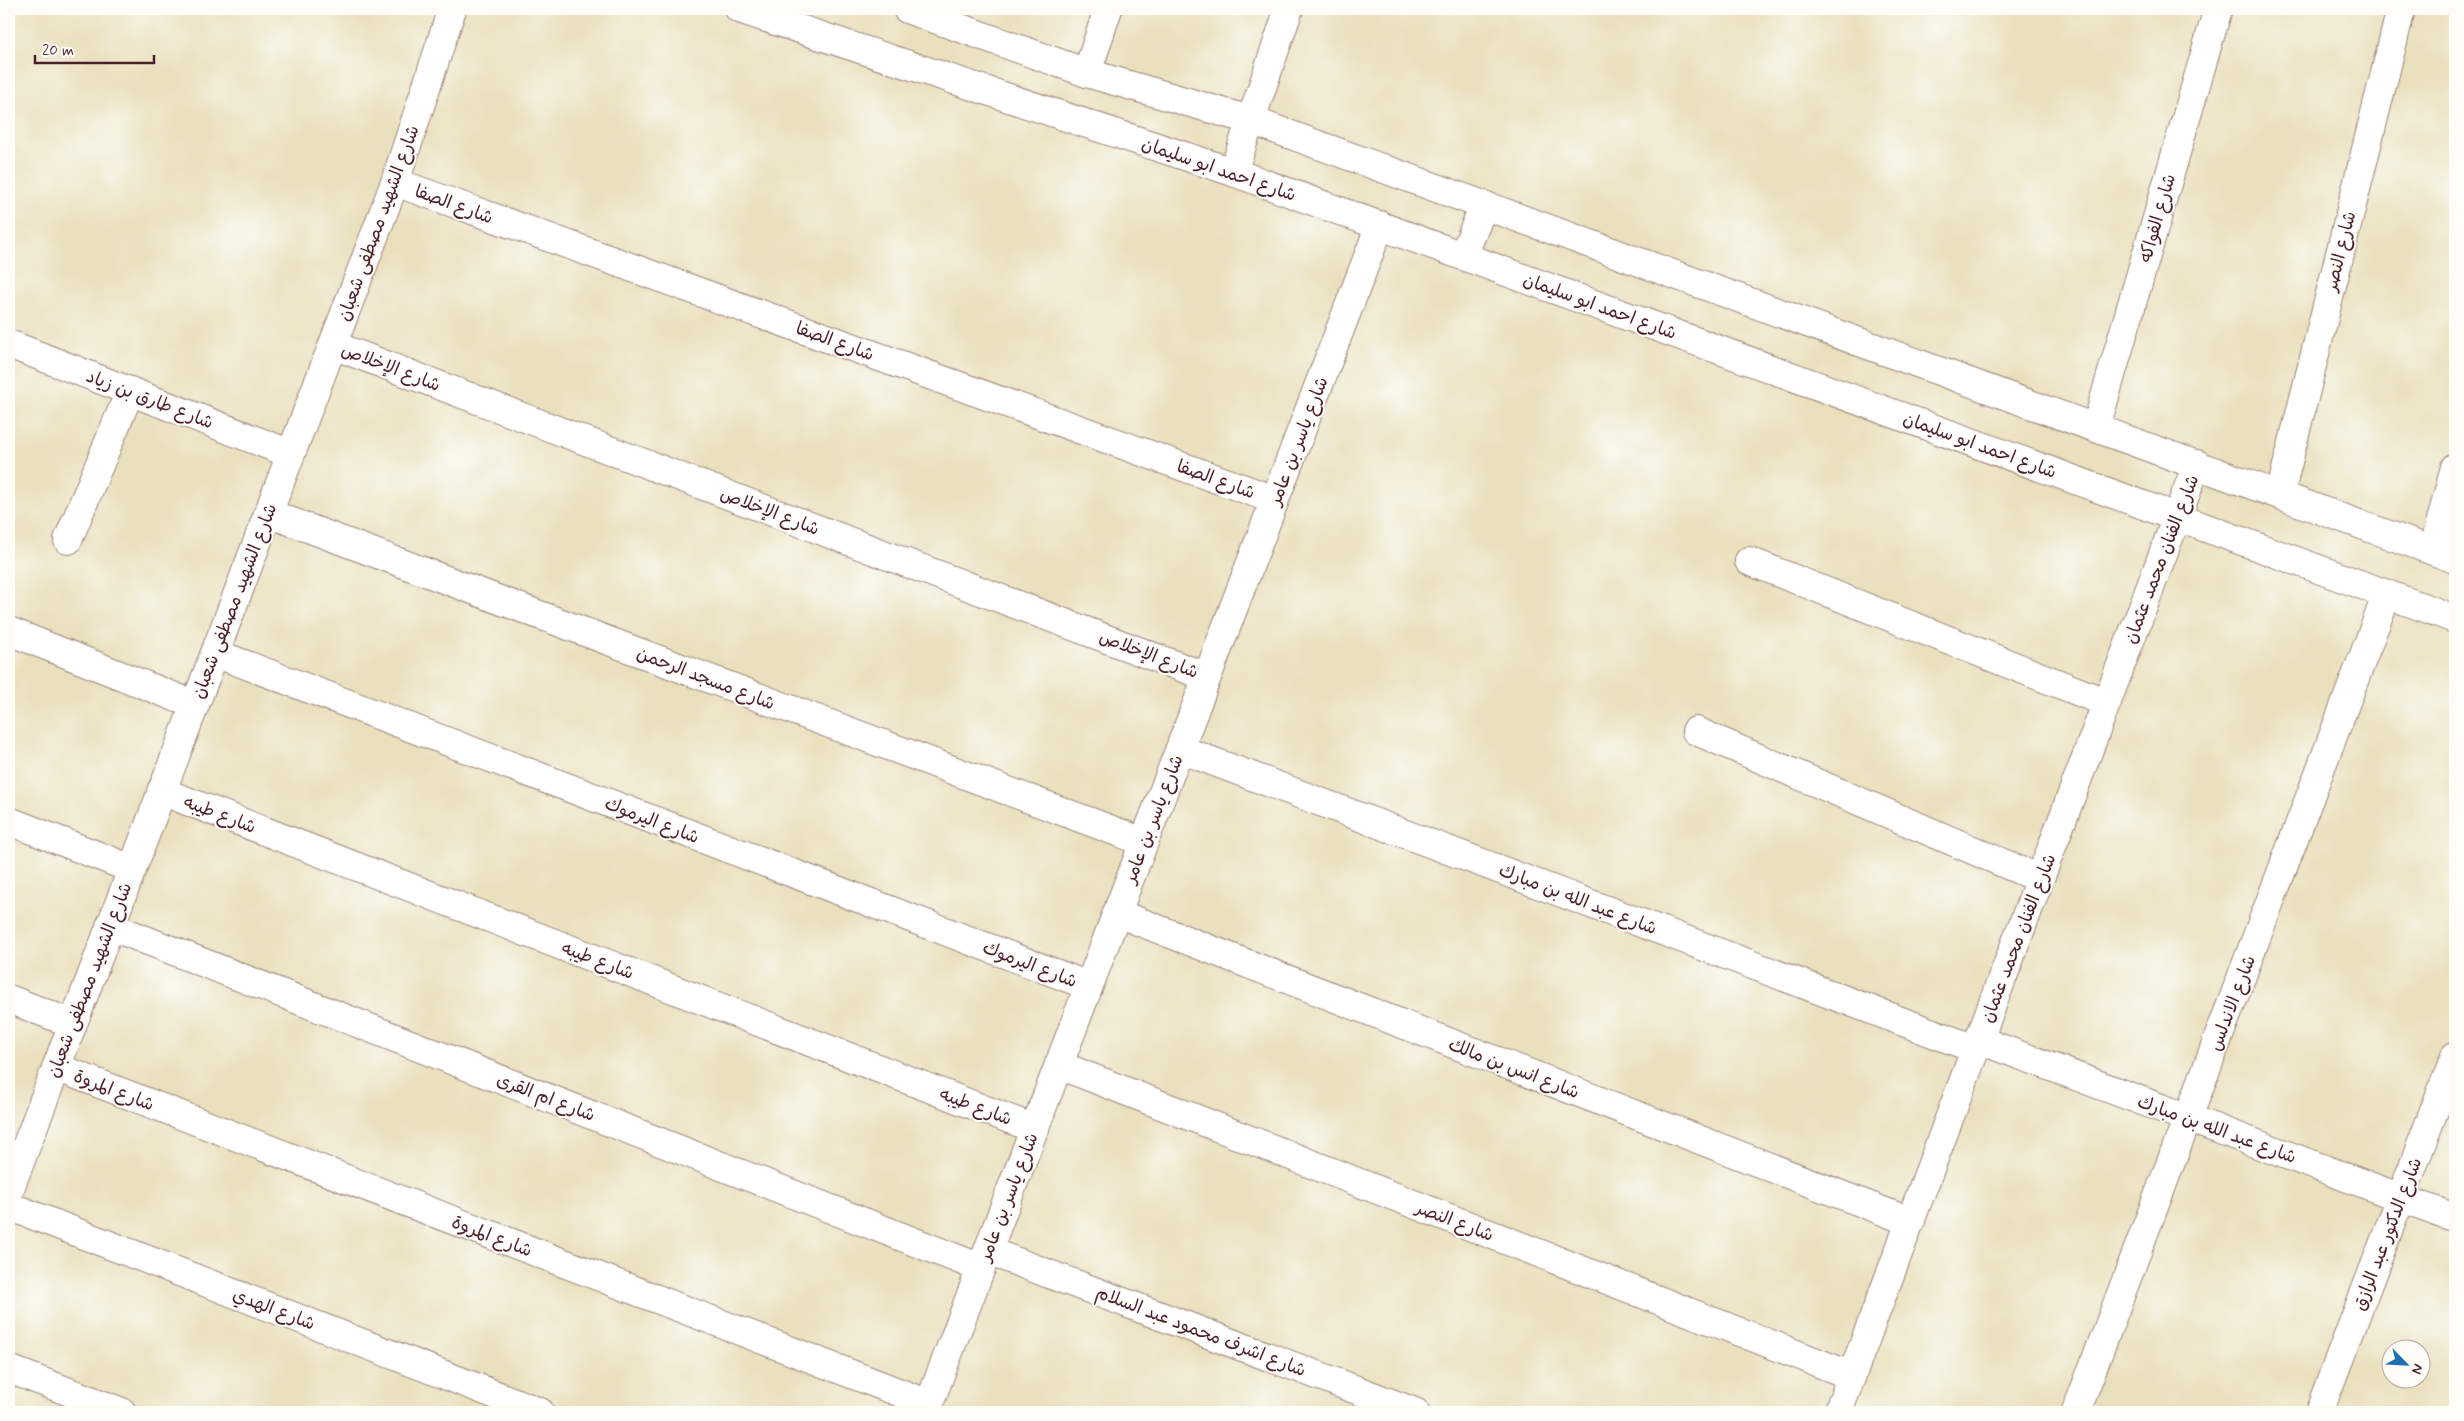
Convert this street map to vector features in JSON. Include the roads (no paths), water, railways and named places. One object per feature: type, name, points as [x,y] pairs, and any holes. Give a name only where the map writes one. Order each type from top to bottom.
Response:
[{"type":"street","name":"شارع الشهيد مصطفى شعبان","points":[[9,1192],[395,182],[452,9]]},
{"type":"street","name":"شارع احمد ابو سليمان","points":[[740,9],[1232,172],[2455,619]]},
{"type":"street","points":[[907,9],[937,14],[1086,72],[1250,120],[2096,426],[2444,555],[2455,466]]},
{"type":"street","points":[[1086,72],[1108,9]]},
{"type":"street","points":[[1232,172],[1289,9]]},
{"type":"street","name":"شارع الفواكه","points":[[2096,426],[2218,9]]},
{"type":"street","name":"شارع النصر","points":[[2280,494],[2401,9]]},
{"type":"street","name":"شارع الصفا","points":[[395,182],[1275,500]]},
{"type":"street","points":[[1463,256],[1484,205]]},
{"type":"street","name":"شارع ياسر بن عامر","points":[[927,1408],[1380,225]]},
{"type":"street","name":"شارع طارق بن زياد","points":[[9,344],[291,454]]},
{"type":"street","name":"شارع الإخلاص","points":[[333,345],[1207,677]]},
{"type":"street","points":[[68,540],[130,391]]},
{"type":"street","name":"شارع الفنان محمد عثمان","points":[[1838,1412],[2197,464]]},
{"type":"street","name":"شارع مسجد الرحمن","points":[[268,513],[1144,842]]},
{"type":"street","points":[[1749,561],[2106,703]]},
{"type":"street","name":"شارع الاندلس","points":[[2076,1412],[2387,594]]},
{"type":"street","points":[[9,632],[195,705]]},
{"type":"street","name":"شارع اليرموك","points":[[215,653],[1089,986]]},
{"type":"street","points":[[1696,731],[2040,879]]},
{"type":"street","name":"شارع عبد الله بن مبارك","points":[[1180,749],[1977,1045],[2188,1118],[2455,1218]]},
{"type":"street","name":"شارع طيبه","points":[[161,791],[1035,1128]]},
{"type":"street","points":[[9,821],[132,868]]},
{"type":"street","name":"شارع انس بن مالك","points":[[1117,913],[1910,1222]]},
{"type":"street","name":"شارع ام القرى","points":[[110,926],[984,1259]]},
{"type":"street","points":[[9,999],[73,1024]]},
{"type":"street","name":"شارع الدكتور عبد الرازق","points":[[2319,1412],[2455,1056]]},
{"type":"street","name":"شارع النصر","points":[[1058,1065],[1852,1376]]},
{"type":"street","name":"شارع المروة","points":[[56,1067],[927,1408]]},
{"type":"street","name":"شارع الهدي","points":[[9,1192],[540,1412]]},
{"type":"street","name":"شارع اشرف محمود عبد السلام","points":[[984,1259],[1415,1412]]},
{"type":"street","points":[[9,1368],[122,1412]]}]
